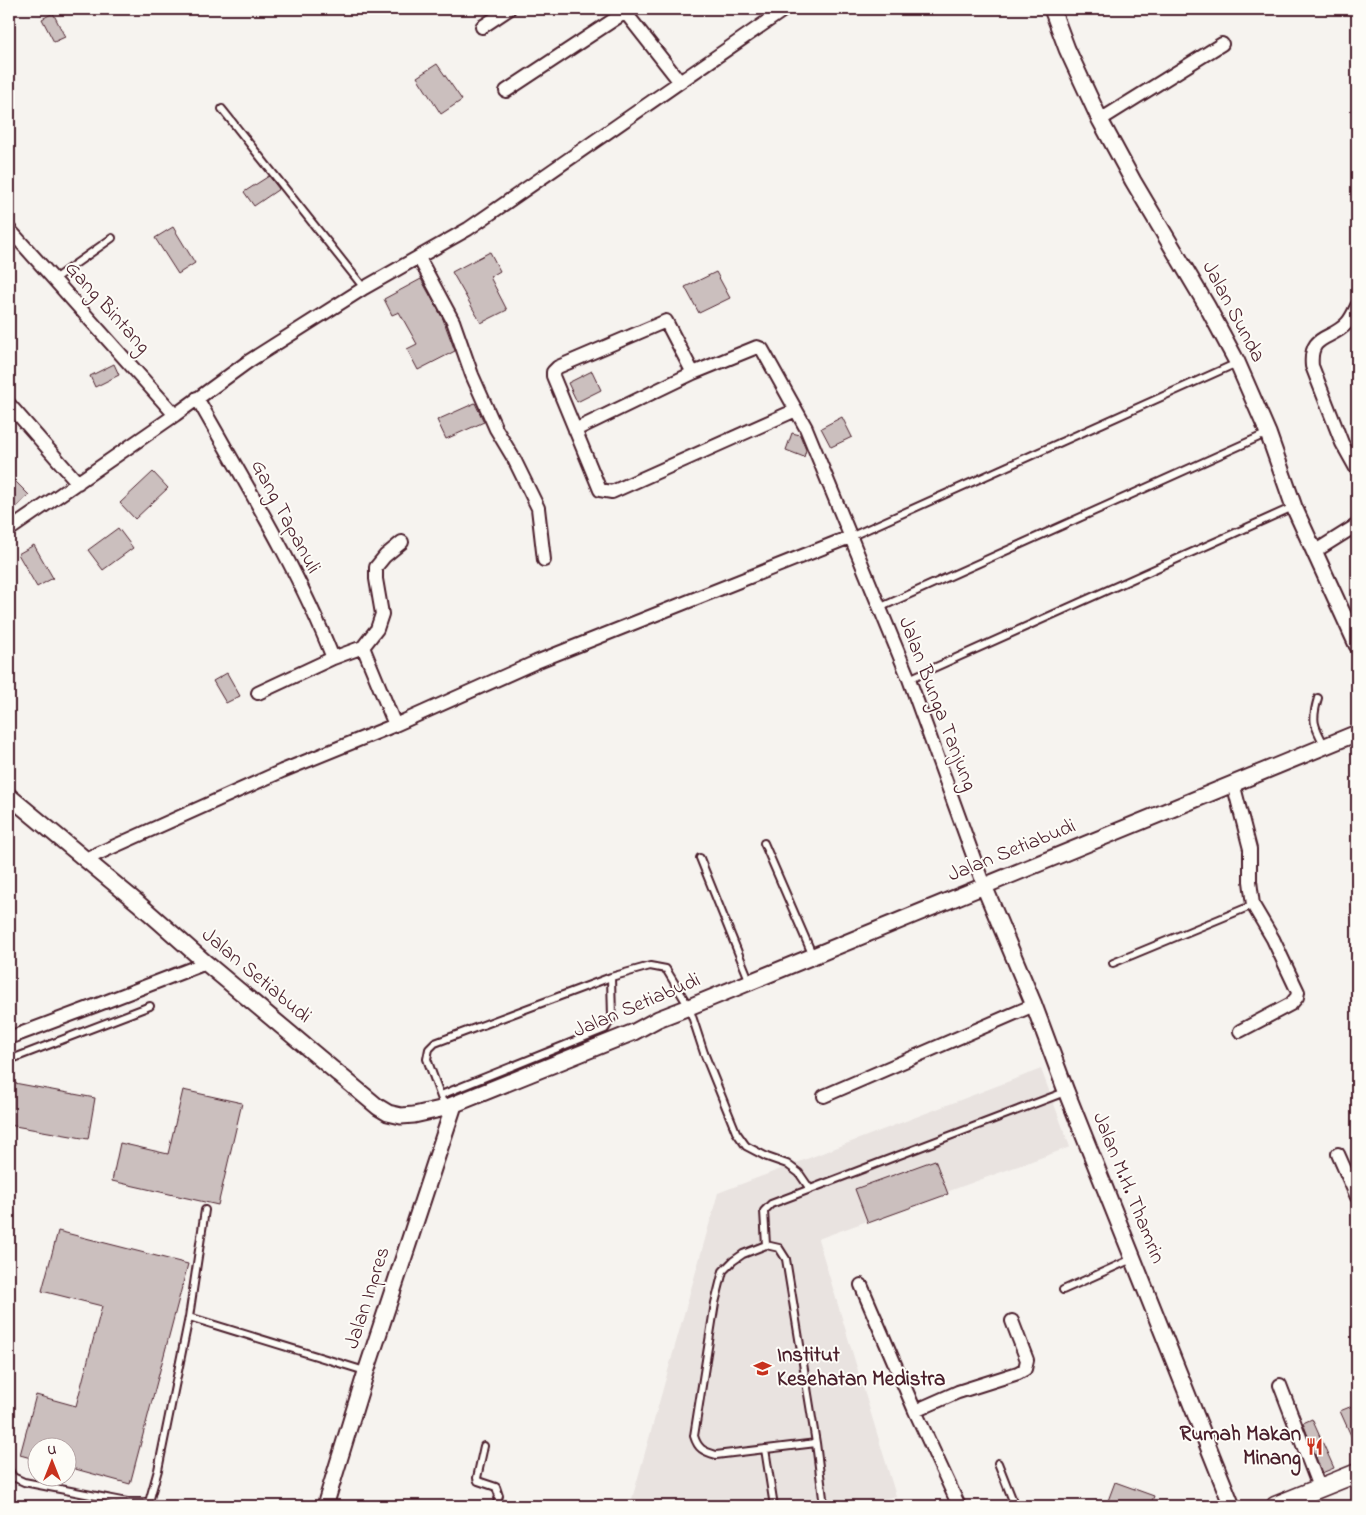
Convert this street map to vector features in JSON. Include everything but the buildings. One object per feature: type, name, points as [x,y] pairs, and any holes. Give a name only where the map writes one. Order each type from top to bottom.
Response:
[{"type":"main road","points":[[1275,1506],[1357,1473]]},
{"type":"street","points":[[482,27],[509,9]]},
{"type":"street","points":[[9,530],[176,415],[249,361],[364,288],[420,258],[500,208],[785,9]]},
{"type":"street","name":"Jalan Sunda","points":[[1052,9],[1067,49],[1100,120],[1237,362],[1268,433],[1294,507],[1357,645]]},
{"type":"street","points":[[506,91],[628,10],[680,82]]},
{"type":"street","points":[[1100,120],[1222,44]]},
{"type":"street","name":"Gang Bintang","points":[[9,229],[176,415]]},
{"type":"street","points":[[420,258],[453,321],[472,375],[496,430],[514,459],[538,508],[544,560]]},
{"type":"street","points":[[1357,306],[1346,324],[1318,342],[1311,354],[1312,366],[1342,443],[1357,470]]},
{"type":"street","points":[[575,430],[693,373],[666,321],[558,367],[553,372],[553,376],[575,430],[600,490],[612,492],[796,410]]},
{"type":"street","name":"Jalan Bunga Tanjung","points":[[693,373],[759,347],[762,350],[806,428],[909,679],[984,886]]},
{"type":"street","name":"Gang Tapanuli","points":[[197,398],[263,514],[322,630],[333,658]]},
{"type":"street","points":[[9,404],[78,483]]},
{"type":"street","points":[[1314,552],[1357,525]]},
{"type":"street","points":[[86,859],[282,771],[540,661],[850,537]]},
{"type":"street","points":[[258,693],[333,658],[363,647],[377,629],[382,614],[376,580],[376,567],[385,556],[402,542]]},
{"type":"street","points":[[363,647],[395,724]]},
{"type":"street","name":"Jalan Setiabudi","points":[[11,802],[86,859],[378,1107],[401,1116],[414,1115],[634,1032],[689,1006],[1357,733]]},
{"type":"street","points":[[1233,784],[1250,849],[1250,881],[1253,905],[1273,939],[1298,992],[1297,997],[1291,1004],[1240,1031]]},
{"type":"street","name":"Jalan M.H. Thamrin","points":[[984,886],[1034,1005],[1066,1091],[1232,1506]]},
{"type":"street","points":[[9,1038],[97,1006],[206,962]]},
{"type":"street","points":[[824,1096],[1034,1005]]},
{"type":"street","name":"Jalan Inpres","points":[[325,1506],[446,1102]]},
{"type":"street","points":[[1338,1154],[1357,1198]]},
{"type":"street","points":[[861,1285],[914,1411],[959,1506]]},
{"type":"street","points":[[914,1411],[958,1392],[1018,1373],[1025,1369],[1028,1360],[1012,1321]]},
{"type":"street","points":[[1280,1385],[1319,1487]]},
{"type":"lane","points":[[222,109],[364,288]]},
{"type":"lane","points":[[54,279],[112,238]]},
{"type":"lane","points":[[850,537],[1237,362]]},
{"type":"lane","points":[[879,608],[1268,433]]},
{"type":"lane","points":[[909,679],[1294,507]]},
{"type":"lane","points":[[1318,698],[1313,714],[1317,732],[1324,746]]},
{"type":"lane","points":[[764,843],[813,956]]},
{"type":"lane","points":[[700,858],[750,982]]},
{"type":"lane","points":[[1113,963],[1253,905]]},
{"type":"lane","points":[[611,977],[612,1018],[605,1029],[446,1102],[427,1059],[429,1049],[435,1043],[611,977],[650,966],[666,969],[689,1006],[704,1053],[736,1132],[746,1146],[767,1157],[787,1164],[799,1173],[810,1189]]},
{"type":"lane","points":[[9,1060],[150,1006]]},
{"type":"lane","points":[[766,1244],[764,1211],[766,1207],[1066,1091]]},
{"type":"lane","points":[[9,1470],[13,1477],[24,1482],[127,1502],[149,1504],[158,1470],[189,1317],[205,1210]]},
{"type":"lane","points":[[816,1443],[716,1455],[703,1451],[697,1445],[694,1436],[715,1303],[724,1271],[743,1254],[766,1244],[779,1248],[786,1259],[816,1443],[824,1506]]},
{"type":"lane","points":[[1063,1290],[1133,1258]]},
{"type":"lane","points":[[189,1317],[366,1372]]},
{"type":"lane","points":[[484,1446],[477,1478],[478,1481],[496,1487],[499,1492],[496,1506]]},
{"type":"lane","points":[[765,1448],[774,1506]]},
{"type":"lane","points":[[998,1463],[1015,1506]]},
{"type":"shaded area","name":"Institut Kesehatan Medistra","points":[[1041,1069],[1070,1147],[818,1239],[896,1496],[860,1506],[630,1506],[718,1193]]},
{"type":"place","name":"Institut Kesehatan Medistra","points":[[763,1368]]},
{"type":"place","name":"Rumah Makan Minang","points":[[1315,1447]]}]
